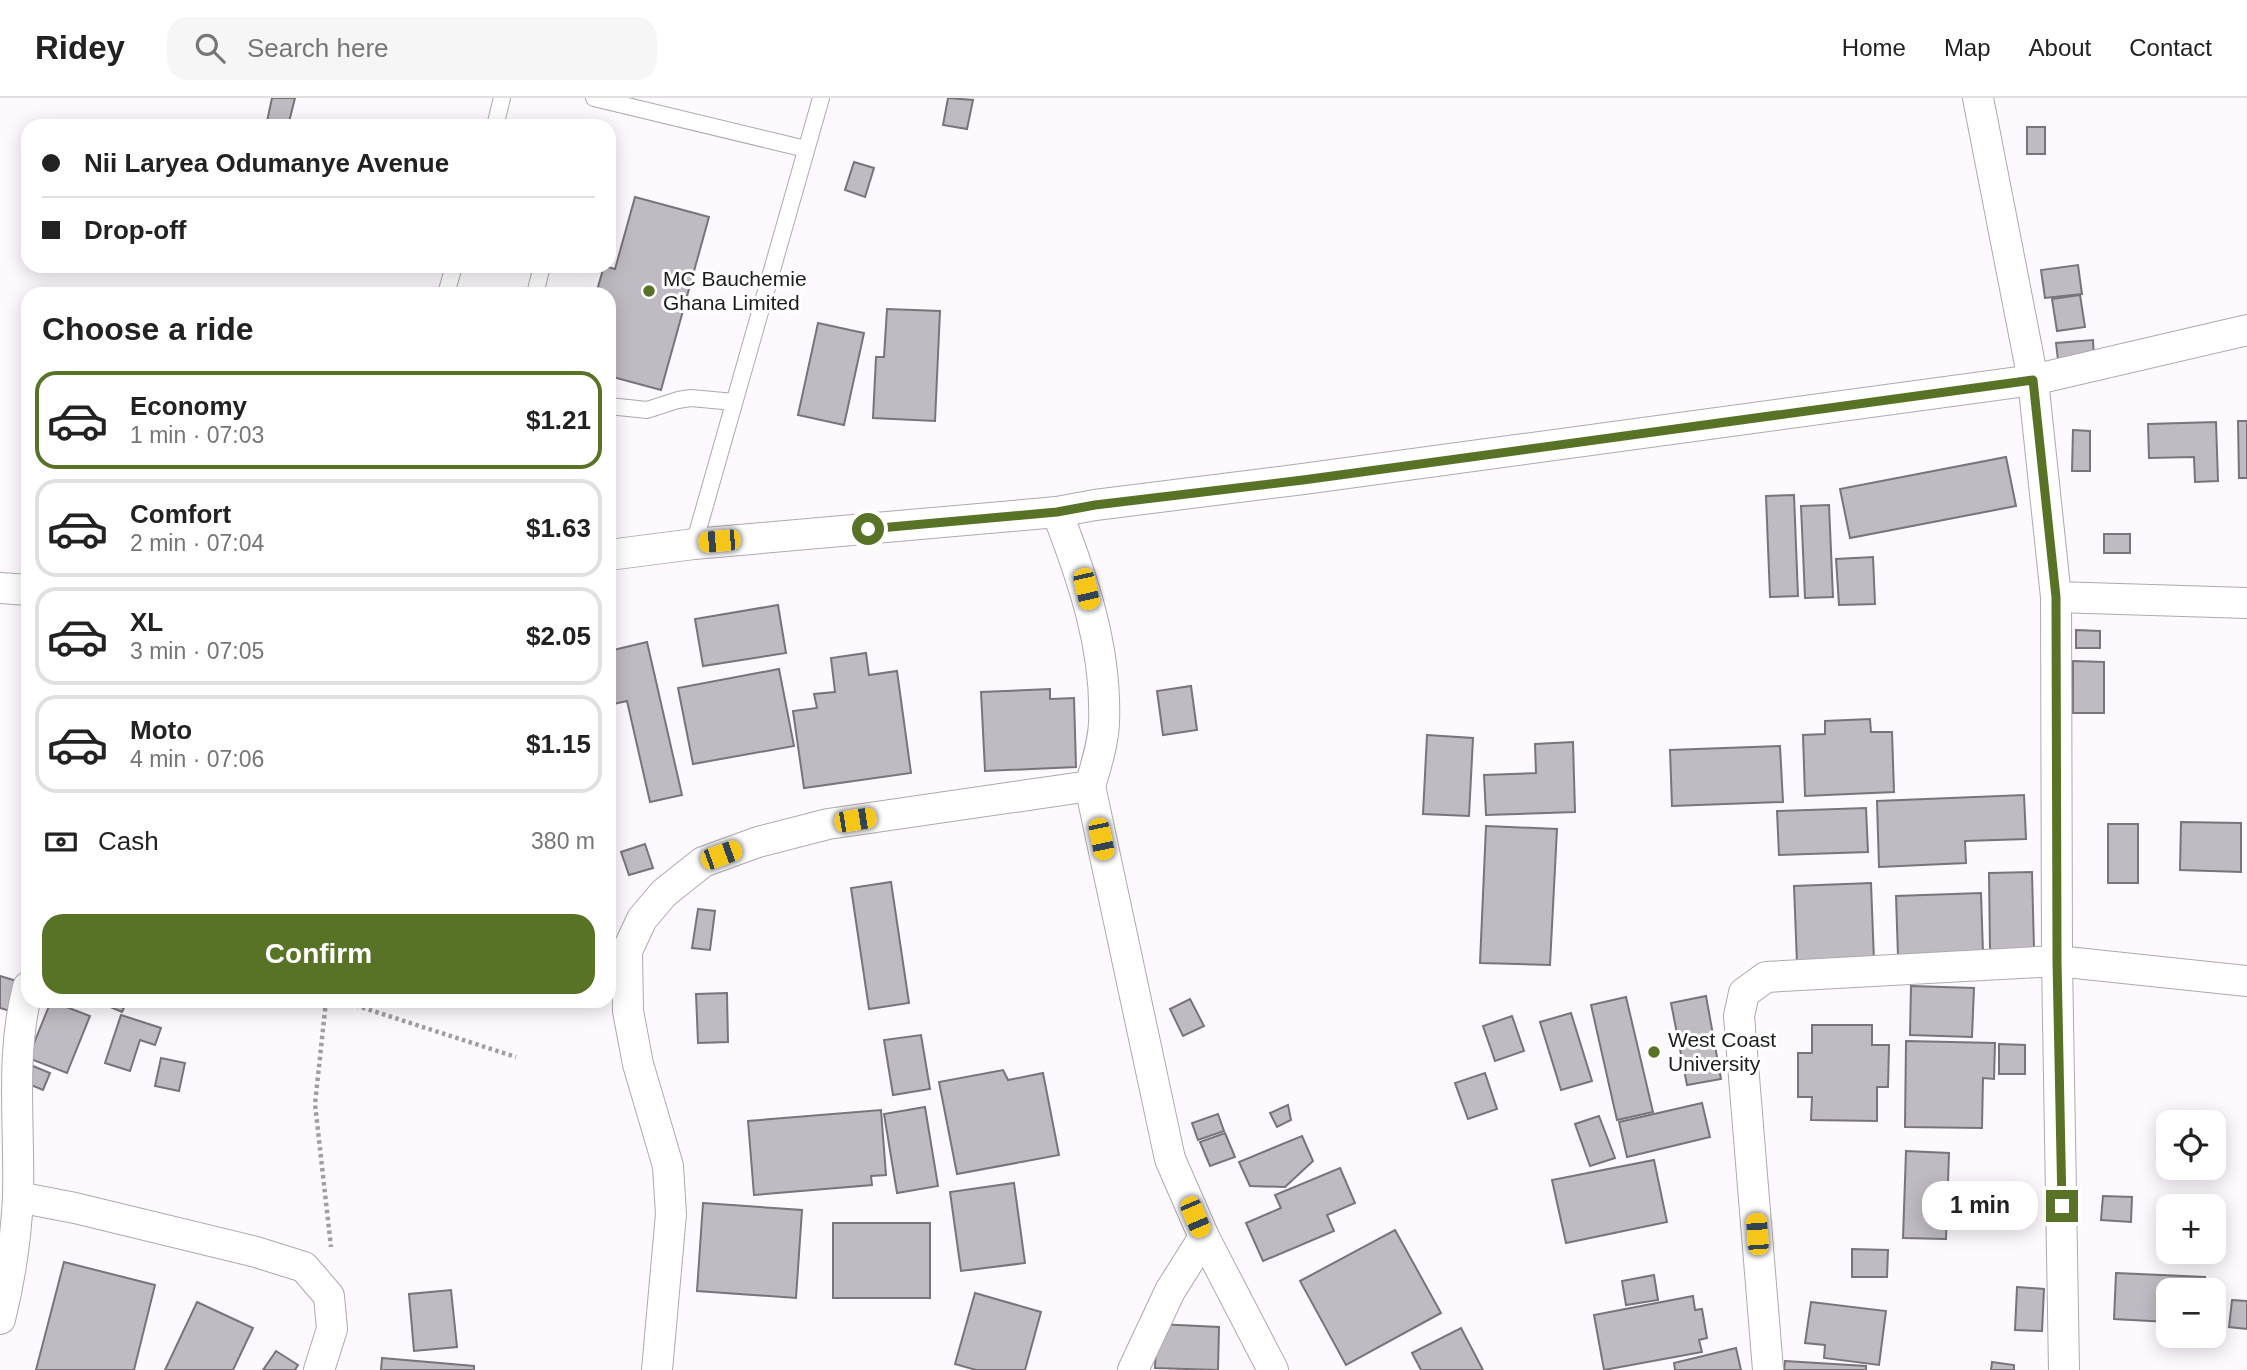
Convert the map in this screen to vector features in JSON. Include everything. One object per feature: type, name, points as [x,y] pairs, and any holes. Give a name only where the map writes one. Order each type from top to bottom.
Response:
[{"type":"street","points":[[1978,98],[2033,380],[2056,597],[2057,961],[2064,1370]]},
{"type":"street","points":[[616,554],[694,544],[1057,512],[2033,380],[2247,330]]},
{"type":"street","points":[[1057,512],[1086,589],[1100,670],[1104,723],[1090,786],[1170,1159],[1204,1237],[1273,1370]]},
{"type":"street","points":[[0,587],[21,589]]},
{"type":"street","points":[[2056,597],[2247,603]]},
{"type":"street","points":[[657,1370],[671,1214],[668,1167],[638,1064],[628,1012],[627,951],[642,919],[664,893],[703,862],[758,842],[828,824],[1090,786]]},
{"type":"street","points":[[1768,1370],[1740,1016],[1744,993],[1766,977],[2057,961],[2247,981]]},
{"type":"street","points":[[0,1319],[11,1276],[18,1197],[17,1050],[24,1008]]},
{"type":"street","points":[[18,1197],[75,1208],[268,1255],[304,1267],[329,1296],[332,1329],[318,1370]]},
{"type":"street","points":[[1133,1370],[1170,1291],[1204,1237]]},
{"type":"lane","points":[[498,119],[502,98]]},
{"type":"lane","points":[[594,98],[806,149]]},
{"type":"lane","points":[[694,544],[821,98]]},
{"type":"lane","points":[[616,407],[648,410],[691,398],[734,402]]},
{"type":"path","points":[[325,1008],[315,1104],[332,1256],[329,1296]]},
{"type":"path","points":[[364,1008],[516,1057]]},
{"type":"building","points":[[272,98],[295,98],[290,119],[268,119]]},
{"type":"building","points":[[948,98],[973,100],[967,129],[943,125]]},
{"type":"building","points":[[2027,127],[2045,127],[2045,154],[2027,154]]},
{"type":"building","points":[[854,162],[874,168],[865,197],[845,190]]},
{"type":"building","points":[[635,197],[709,217],[661,390],[616,378],[616,287],[598,287],[602,273],[616,273]]},
{"type":"building","points":[[2078,265],[2082,294],[2045,298],[2041,270]]},
{"type":"building","points":[[2080,295],[2085,327],[2057,331],[2052,299]]},
{"type":"building","points":[[887,309],[940,311],[935,421],[873,418],[876,357],[884,357]]},
{"type":"building","points":[[818,323],[864,333],[844,425],[798,415]]},
{"type":"building","points":[[2093,340],[2094,358],[2058,360],[2056,343]]},
{"type":"building","points":[[2238,421],[2247,421],[2247,478],[2239,478]]},
{"type":"building","points":[[2216,422],[2218,481],[2195,482],[2194,457],[2149,458],[2148,424]]},
{"type":"building","points":[[2073,430],[2090,431],[2090,471],[2072,471]]},
{"type":"building","points":[[2006,457],[2016,506],[1850,538],[1840,489]]},
{"type":"building","points":[[1794,495],[1798,596],[1770,597],[1766,496]]},
{"type":"building","points":[[1829,505],[1833,597],[1805,598],[1801,506]]},
{"type":"building","points":[[2104,534],[2130,534],[2130,553],[2104,553]]},
{"type":"building","points":[[1873,557],[1875,604],[1839,605],[1836,559]]},
{"type":"building","points":[[778,605],[786,653],[703,666],[695,619]]},
{"type":"building","points":[[2076,630],[2100,631],[2100,648],[2076,648]]},
{"type":"building","points":[[647,642],[682,795],[650,802],[627,701],[616,703],[616,649]]},
{"type":"building","points":[[866,653],[869,675],[897,671],[911,773],[804,788],[793,711],[817,708],[814,694],[835,692],[831,658]]},
{"type":"building","points":[[2073,661],[2104,662],[2104,713],[2073,713]]},
{"type":"building","points":[[779,669],[794,746],[693,764],[678,688]]},
{"type":"building","points":[[1191,686],[1197,730],[1163,735],[1157,691]]},
{"type":"building","points":[[1050,689],[1050,699],[1074,698],[1076,767],[985,771],[981,692]]},
{"type":"building","points":[[1870,719],[1871,732],[1892,732],[1894,792],[1805,796],[1803,735],[1825,734],[1825,721]]},
{"type":"building","points":[[1427,735],[1473,738],[1469,816],[1423,814]]},
{"type":"building","points":[[1573,742],[1575,812],[1486,815],[1484,775],[1536,773],[1535,744]]},
{"type":"building","points":[[1780,746],[1783,802],[1672,806],[1670,750]]},
{"type":"building","points":[[2024,795],[2026,839],[1965,841],[1966,863],[1879,867],[1877,801]]},
{"type":"building","points":[[1866,808],[1868,852],[1779,855],[1777,811]]},
{"type":"building","points":[[2181,822],[2241,823],[2241,872],[2180,870]]},
{"type":"building","points":[[2108,824],[2138,824],[2138,883],[2108,883]]},
{"type":"building","points":[[1486,826],[1557,829],[1550,965],[1480,963]]},
{"type":"building","points":[[645,844],[653,868],[629,875],[621,852]]},
{"type":"building","points":[[2032,872],[2034,949],[1990,950],[1989,873]]},
{"type":"building","points":[[891,882],[909,1003],[869,1009],[851,888]]},
{"type":"building","points":[[1871,883],[1874,961],[1797,964],[1794,886]]},
{"type":"building","points":[[1981,893],[1983,953],[1898,956],[1896,896]]},
{"type":"building","points":[[698,909],[715,911],[710,950],[692,948]]},
{"type":"building","points":[[0,976],[20,982],[10,1011],[0,1008]]},
{"type":"building","points":[[1911,986],[1974,988],[1972,1037],[1910,1035]]},
{"type":"building","points":[[727,993],[728,1042],[698,1043],[696,994]]},
{"type":"building","points":[[1706,996],[1721,1079],[1687,1085],[1671,1003]]},
{"type":"building","points":[[1626,997],[1653,1112],[1617,1120],[1591,1005]]},
{"type":"building","points":[[1190,999],[1204,1026],[1183,1036],[1170,1009]]},
{"type":"building","points":[[48,1008],[69,1008],[90,1016],[67,1073],[28,1058]]},
{"type":"building","points":[[1571,1013],[1592,1081],[1561,1090],[1540,1022]]},
{"type":"building","points":[[121,1015],[161,1028],[155,1045],[140,1040],[130,1071],[105,1063]]},
{"type":"building","points":[[1512,1016],[1524,1051],[1495,1061],[1483,1026]]},
{"type":"building","points":[[1812,1025],[1872,1025],[1872,1045],[1889,1045],[1888,1087],[1877,1087],[1877,1121],[1811,1120],[1812,1097],[1798,1097],[1798,1053],[1812,1053]]},
{"type":"building","points":[[921,1035],[930,1089],[893,1095],[884,1040]]},
{"type":"building","points":[[1906,1041],[1995,1043],[1994,1079],[1983,1078],[1982,1128],[1905,1127]]},
{"type":"building","points":[[1999,1044],[2025,1045],[2025,1074],[1999,1074]]},
{"type":"building","points":[[161,1058],[185,1063],[179,1091],[155,1086]]},
{"type":"building","points":[[33,1066],[50,1073],[43,1090],[26,1083]]},
{"type":"building","points":[[1003,1070],[1008,1080],[1043,1073],[1059,1155],[957,1174],[939,1082]]},
{"type":"building","points":[[1485,1073],[1497,1109],[1468,1119],[1455,1083]]},
{"type":"building","points":[[1702,1103],[1710,1137],[1627,1157],[1619,1122]]},
{"type":"building","points":[[1288,1105],[1291,1120],[1277,1127],[1270,1113]]},
{"type":"building","points":[[925,1107],[938,1186],[897,1193],[884,1114]]},
{"type":"building","points":[[881,1110],[886,1175],[871,1176],[872,1185],[754,1195],[748,1121]]},
{"type":"building","points":[[1218,1114],[1224,1131],[1198,1140],[1192,1123]]},
{"type":"building","points":[[1599,1116],[1615,1158],[1590,1166],[1575,1124]]},
{"type":"building","points":[[1225,1133],[1235,1157],[1210,1166],[1200,1142]]},
{"type":"building","points":[[1302,1136],[1313,1161],[1285,1187],[1250,1186],[1239,1162]]},
{"type":"building","points":[[1906,1151],[1949,1153],[1946,1239],[1903,1238]]},
{"type":"building","points":[[1654,1160],[1667,1222],[1566,1243],[1552,1180]]},
{"type":"building","points":[[1340,1168],[1355,1203],[1327,1215],[1334,1231],[1263,1261],[1246,1223],[1281,1208],[1275,1195]]},
{"type":"building","points":[[1014,1183],[1025,1263],[961,1271],[950,1192]]},
{"type":"building","points":[[2103,1196],[2132,1197],[2131,1222],[2101,1220]]},
{"type":"building","points":[[703,1203],[802,1210],[796,1298],[697,1291]]},
{"type":"building","points":[[833,1223],[930,1223],[930,1298],[833,1298]]},
{"type":"building","points":[[1395,1230],[1441,1313],[1346,1365],[1300,1281]]},
{"type":"building","points":[[1852,1249],[1888,1250],[1887,1277],[1852,1277]]},
{"type":"building","points":[[64,1262],[155,1285],[134,1370],[36,1370]]},
{"type":"building","points":[[2116,1273],[2205,1277],[2156,1278],[2156,1321],[2114,1319]]},
{"type":"building","points":[[1654,1275],[1658,1300],[1626,1305],[1622,1281]]},
{"type":"building","points":[[2017,1287],[2044,1289],[2042,1331],[2015,1330]]},
{"type":"building","points":[[451,1290],[457,1347],[414,1351],[409,1294]]},
{"type":"building","points":[[975,1293],[1041,1312],[1025,1370],[976,1370],[955,1364]]},
{"type":"building","points":[[1693,1296],[1695,1310],[1702,1309],[1707,1338],[1699,1340],[1702,1352],[1604,1370],[1594,1315]]},
{"type":"building","points":[[2232,1300],[2247,1301],[2247,1329],[2229,1327]]},
{"type":"building","points":[[197,1302],[253,1328],[233,1370],[165,1370]]},
{"type":"building","points":[[1811,1302],[1886,1311],[1879,1365],[1824,1358],[1825,1345],[1805,1343]]},
{"type":"building","points":[[1157,1324],[1219,1327],[1218,1370],[1155,1368]]},
{"type":"building","points":[[1461,1328],[1483,1370],[1421,1370],[1412,1353]]},
{"type":"building","points":[[1736,1348],[1741,1370],[1675,1370],[1674,1363]]},
{"type":"building","points":[[276,1351],[298,1365],[295,1370],[263,1370]]},
{"type":"building","points":[[382,1358],[474,1366],[474,1370],[381,1370]]},
{"type":"building","points":[[1785,1361],[1866,1366],[1866,1370],[1784,1370]]},
{"type":"building","points":[[1992,1362],[2014,1365],[2014,1370],[1991,1370]]},
{"type":"place","name":"MC Bauchemie Ghana Limited","points":[[649,291]]},
{"type":"place","name":"West Coast University","points":[[1654,1052]]},
{"type":"route","points":[[868,529],[1057,512],[2033,380],[2056,597],[2057,961],[2062,1206]]}]
